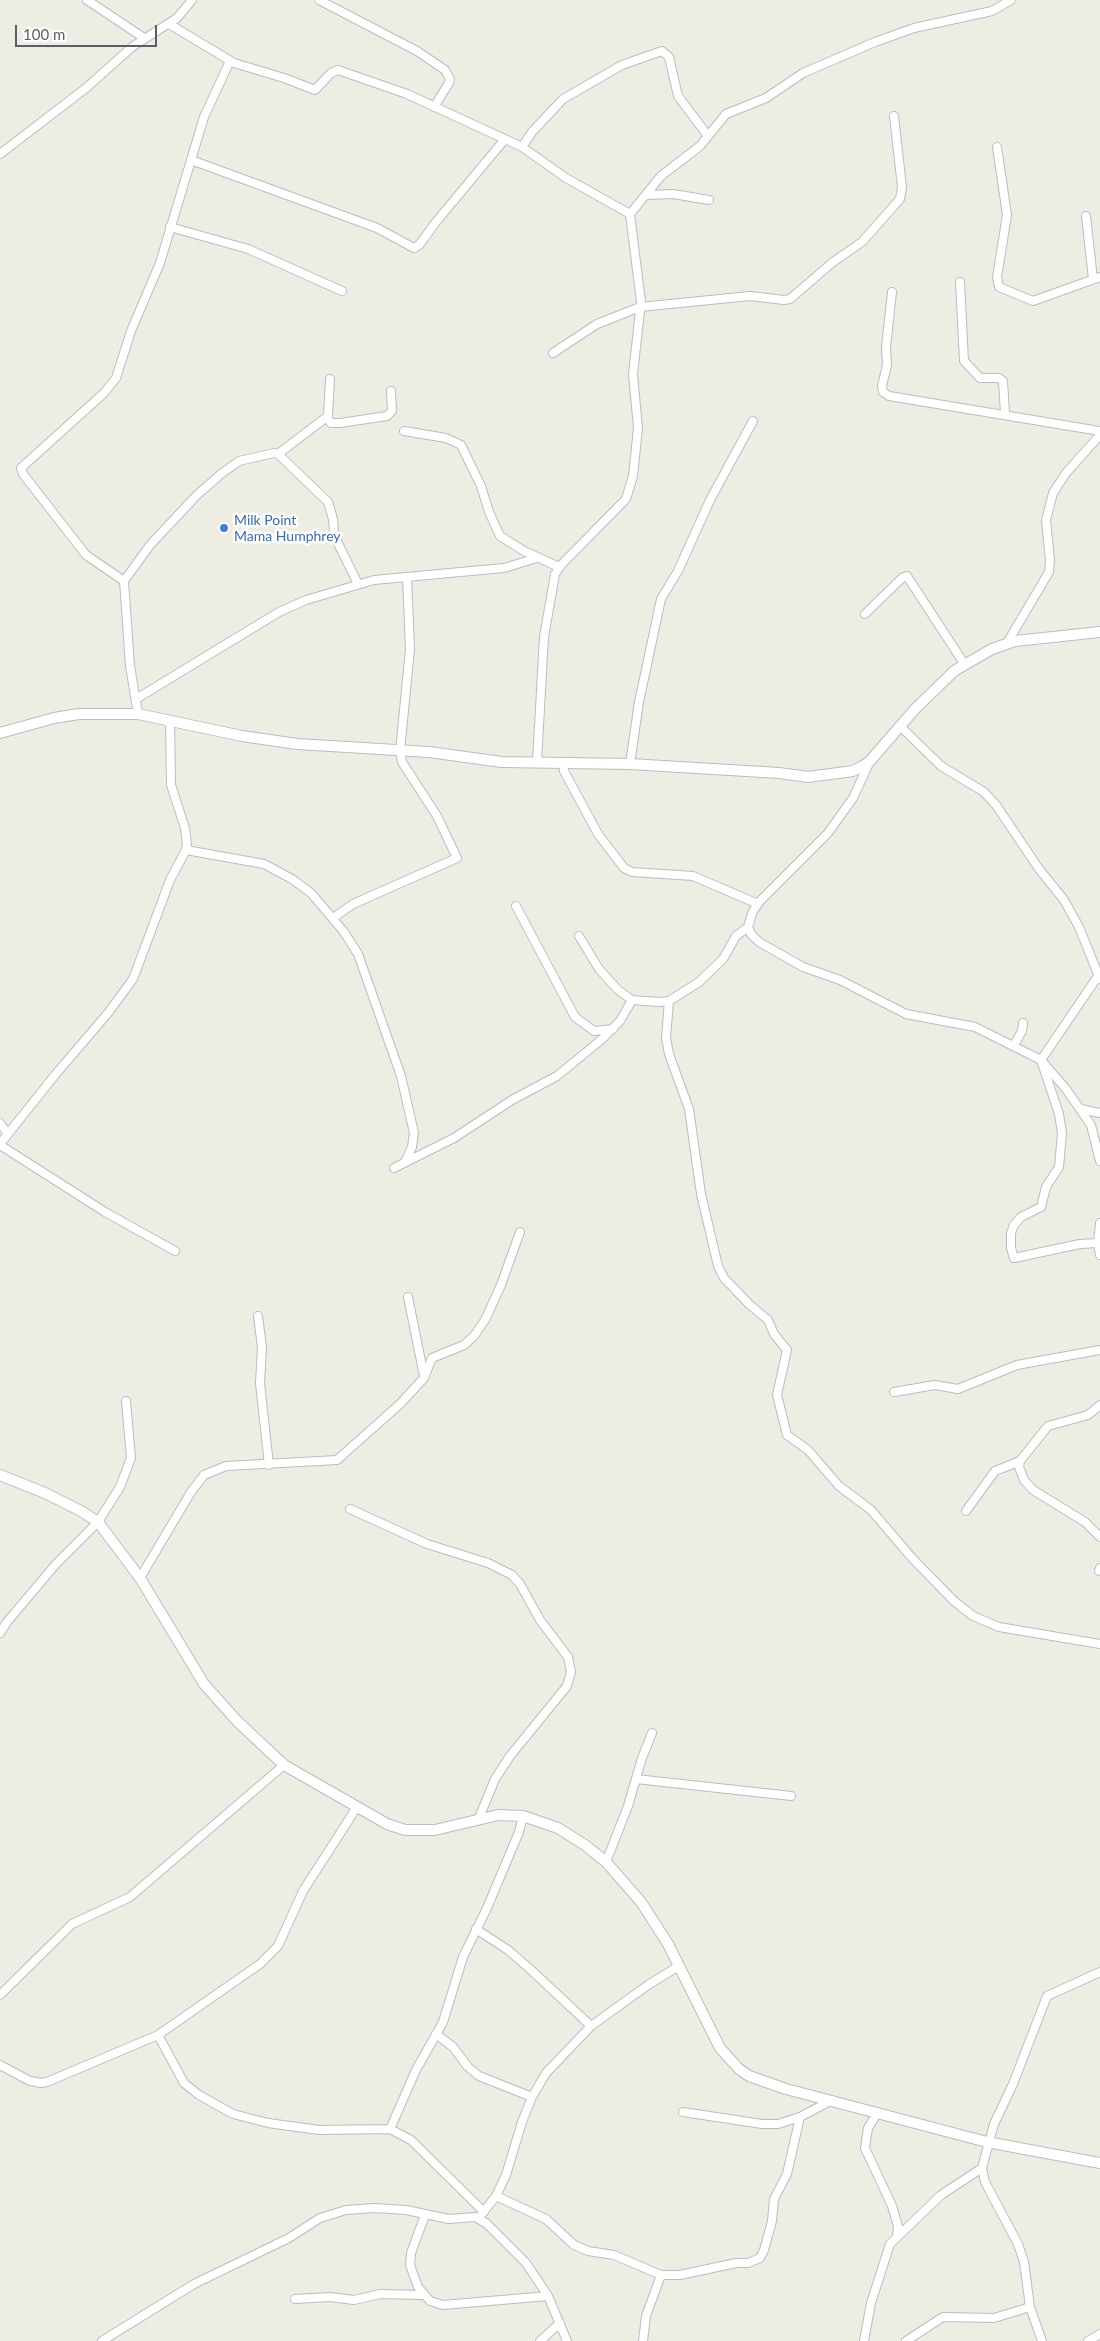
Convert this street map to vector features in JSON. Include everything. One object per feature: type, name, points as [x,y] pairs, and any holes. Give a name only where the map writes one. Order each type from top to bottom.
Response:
[{"type":"street","points":[[87,0],[144,38]]},
{"type":"street","points":[[0,154],[144,38],[169,24],[182,13],[192,0]]},
{"type":"street","points":[[319,0],[417,51],[445,70],[449,76],[449,83],[434,107]]},
{"type":"street","points":[[537,762],[544,637],[556,574],[559,567],[628,495],[638,428],[633,374],[640,307],[640,284],[630,214],[667,170],[689,156],[726,114],[766,98],[803,73],[894,35],[992,11],[1011,0]]},
{"type":"street","points":[[169,24],[230,62],[284,78],[315,90],[331,73],[338,70],[434,107],[522,147],[566,178],[630,214]]},
{"type":"street","points":[[522,147],[538,125],[563,99],[622,65],[662,51],[669,57],[678,96],[708,136]]},
{"type":"street","points":[[124,581],[86,555],[23,474],[21,468],[104,393],[116,378],[130,331],[160,262],[204,117],[230,62]]},
{"type":"street","points":[[553,353],[597,324],[640,307],[750,296],[786,300],[803,289],[833,262],[862,242],[900,199],[902,187],[894,116]]},
{"type":"street","points":[[191,160],[378,228],[414,248],[419,245],[505,138]]},
{"type":"street","points":[[997,147],[1007,215],[998,277],[999,287],[1034,301],[1097,278],[1086,216]]},
{"type":"street","points":[[647,195],[673,194],[709,200]]},
{"type":"street","points":[[170,227],[248,249],[342,291]]},
{"type":"street","points":[[960,282],[964,361],[980,378],[999,378],[1003,381],[1005,414]]},
{"type":"street","points":[[892,292],[886,347],[887,365],[882,386],[885,393],[894,398],[1100,430]]},
{"type":"street","points":[[278,454],[327,418],[330,412],[330,379]]},
{"type":"street","points":[[327,418],[331,423],[340,423],[387,416],[392,411],[391,391]]},
{"type":"street","points":[[630,764],[639,702],[661,599],[678,571],[710,500],[753,421]]},
{"type":"street","points":[[404,431],[446,438],[461,445],[481,486],[489,512],[500,536],[506,542],[559,567]]},
{"type":"street","points":[[1007,642],[1049,572],[1050,560],[1046,520],[1053,493],[1066,473],[1100,435]]},
{"type":"street","points":[[138,714],[130,666],[124,581],[150,546],[197,495],[221,474],[239,462],[268,453],[278,454],[328,502],[333,519],[334,535],[358,584]]},
{"type":"street","points":[[136,699],[279,612],[306,600],[358,584],[407,577],[504,568],[537,558]]},
{"type":"street","points":[[865,614],[902,578],[907,576],[965,665]]},
{"type":"street","points":[[333,918],[353,904],[457,858],[437,816],[404,766],[400,751],[409,677],[407,577]]},
{"type":"street","points":[[1100,632],[1060,634],[1007,642],[965,665],[944,681],[900,726],[870,761],[853,798],[828,833],[758,904],[749,918],[748,927],[759,942],[803,967],[840,980],[906,1014],[927,1020],[975,1027],[1014,1045],[1040,1060],[1081,1109],[1091,1125],[1100,1161]]},
{"type":"street","points":[[0,733],[16,727],[71,715],[138,714],[268,740],[429,752],[502,762],[630,764],[779,773],[808,778],[852,771],[870,761]]},
{"type":"street","points":[[170,720],[170,776],[175,800],[187,838],[186,850],[170,880],[133,979],[108,1013],[0,1144],[105,1212],[175,1251]]},
{"type":"street","points":[[900,726],[941,766],[984,792],[996,805],[1038,869],[1064,900],[1079,927],[1099,977],[1040,1060]]},
{"type":"street","points":[[562,762],[564,771],[598,834],[624,868],[632,872],[692,876],[758,904]]},
{"type":"street","points":[[186,850],[264,864],[311,892],[333,918],[358,954],[401,1076],[414,1133],[412,1147],[405,1162]]},
{"type":"street","points":[[516,906],[575,1017],[594,1031],[613,1028]]},
{"type":"street","points":[[579,936],[609,982],[632,1000],[669,1001],[699,982],[717,966],[736,936],[748,927]]},
{"type":"street","points":[[394,1168],[454,1138],[512,1100],[557,1076],[620,1021],[632,1000]]},
{"type":"street","points":[[669,1001],[666,1038],[669,1054],[690,1109],[701,1194],[718,1266],[724,1278],[749,1304],[768,1320],[774,1334],[787,1350],[777,1395],[787,1435],[808,1450],[840,1486],[871,1510],[912,1558],[954,1601],[973,1616],[999,1627],[1100,1644]]},
{"type":"street","points":[[1014,1045],[1022,1031],[1023,1023]]},
{"type":"street","points":[[1040,1060],[1061,1124],[1059,1167],[1046,1187],[1041,1207],[1022,1217],[1014,1225],[1011,1233],[1011,1248],[1014,1258],[1080,1244],[1098,1243]]},
{"type":"street","points":[[1081,1109],[1100,1113]]},
{"type":"street","points":[[0,1123],[8,1133]]},
{"type":"street","points":[[1100,1223],[1098,1243],[1100,1255]]},
{"type":"street","points":[[140,1578],[191,1492],[204,1475],[226,1466],[336,1460],[400,1404],[424,1378],[432,1358],[464,1345],[474,1336],[501,1285],[520,1232]]},
{"type":"street","points":[[408,1297],[424,1378]]},
{"type":"street","points":[[258,1316],[262,1347],[260,1383],[269,1465]]},
{"type":"street","points":[[894,1392],[935,1385],[958,1389],[1017,1365],[1100,1350]]},
{"type":"street","points":[[0,1634],[7,1622],[56,1564],[98,1522],[120,1487],[131,1458],[126,1401]]},
{"type":"street","points":[[966,1511],[996,1471],[1020,1461],[1048,1426],[1088,1415],[1100,1405]]},
{"type":"street","points":[[1020,1461],[1020,1472],[1033,1490],[1086,1522],[1100,1537]]},
{"type":"street","points":[[0,1475],[81,1510],[98,1522],[140,1578],[204,1684],[237,1721],[284,1765],[387,1824],[411,1831],[435,1830],[479,1818],[498,1815],[523,1816],[558,1828],[606,1862],[641,1902],[668,1944],[710,2032],[720,2048],[739,2069],[759,2081],[987,2142],[1100,2163]]},
{"type":"street","points":[[350,1509],[428,1544],[488,1563],[512,1575],[520,1584],[540,1620],[568,1657],[571,1672],[566,1686],[510,1756],[495,1779],[479,1818]]},
{"type":"street","points":[[606,1862],[628,1806],[652,1733]]},
{"type":"street","points":[[0,1995],[72,1924],[130,1896],[284,1765]]},
{"type":"street","points":[[636,1779],[791,1796]]},
{"type":"street","points":[[0,2065],[36,2083],[48,2082],[158,2035],[270,1956],[285,1932],[303,1891],[357,1807]]},
{"type":"street","points":[[390,2130],[416,2070],[447,2014],[463,1957],[487,1908],[515,1842],[523,1816]]},
{"type":"street","points":[[476,1929],[508,1950],[591,2026]]},
{"type":"street","points":[[102,2341],[194,2284],[283,2241],[323,2216],[346,2210],[375,2208],[406,2210],[449,2219],[481,2215],[496,2196],[532,2097],[546,2073],[591,2026],[648,1985],[679,1966]]},
{"type":"street","points":[[1042,2341],[1030,2307],[1024,2262],[1018,2244],[985,2182],[982,2168],[987,2142],[1016,2078],[1047,1996],[1100,1972]]},
{"type":"street","points":[[436,2034],[453,2048],[468,2067],[479,2076],[532,2097]]},
{"type":"street","points":[[158,2035],[184,2083],[199,2095],[233,2114],[268,2123],[319,2130],[390,2130],[411,2140],[481,2215],[486,2223],[526,2263],[548,2296],[567,2341]]},
{"type":"street","points":[[683,2112],[762,2124],[784,2123],[800,2117],[832,2100]]},
{"type":"street","points":[[878,2112],[868,2128],[865,2148],[892,2206],[898,2226],[897,2236]]},
{"type":"street","points":[[496,2196],[546,2219],[574,2245],[594,2253],[614,2255],[661,2275],[680,2275],[736,2263],[748,2263],[761,2257],[770,2229],[776,2195],[790,2165],[800,2117]]},
{"type":"street","points":[[864,2341],[869,2311],[885,2254],[890,2244],[941,2195],[982,2168]]},
{"type":"street","points":[[425,2214],[411,2254],[410,2265],[418,2287],[430,2301],[443,2305],[548,2296]]},
{"type":"street","points":[[642,2341],[646,2316],[661,2275]]},
{"type":"street","points":[[295,2300],[330,2297],[354,2300],[380,2294],[424,2294]]},
{"type":"street","points":[[906,2341],[943,2317],[994,2318],[1030,2307]]},
{"type":"street","points":[[540,2341],[560,2323]]},
{"type":"street","points":[[1088,2341],[1100,2334]]},
{"type":"place","name":"Milk Point Mama Humphrey","points":[[224,528]]}]
